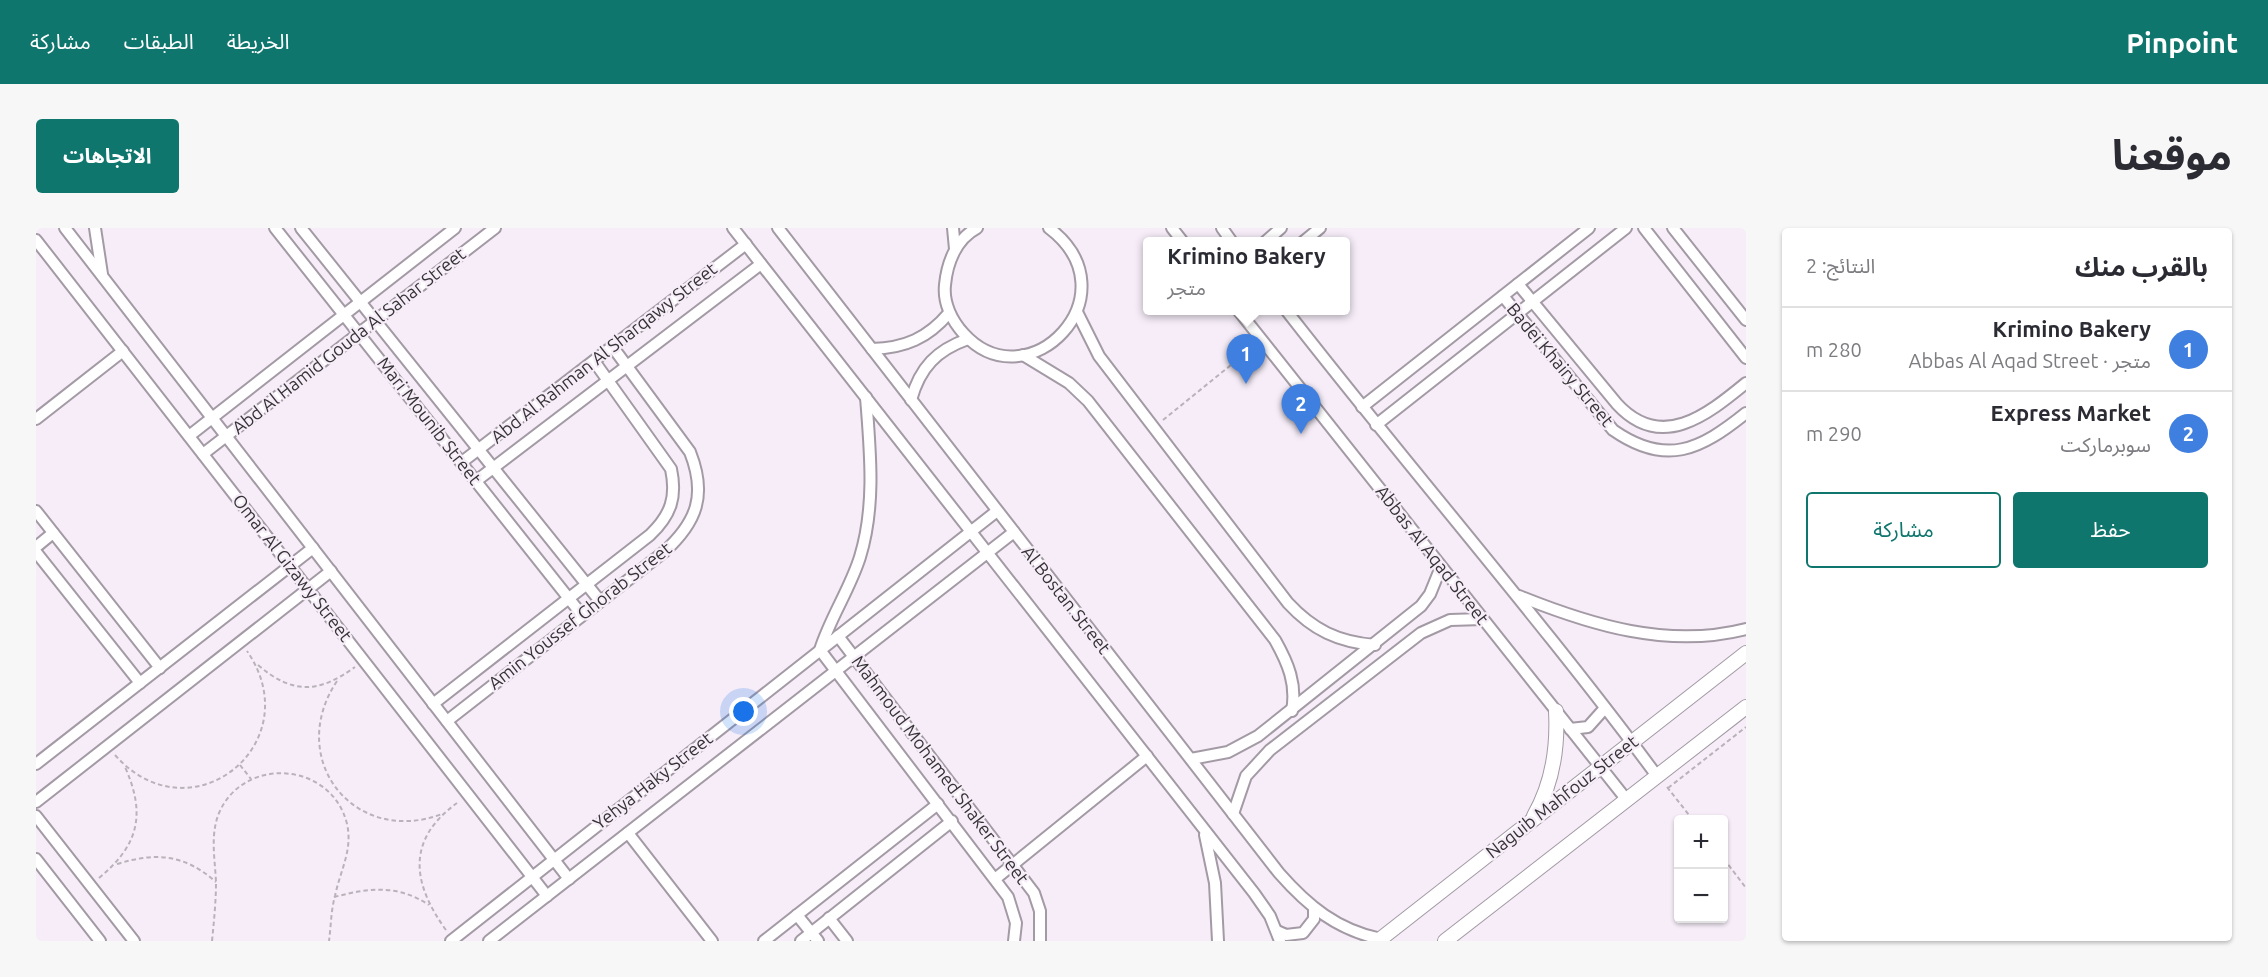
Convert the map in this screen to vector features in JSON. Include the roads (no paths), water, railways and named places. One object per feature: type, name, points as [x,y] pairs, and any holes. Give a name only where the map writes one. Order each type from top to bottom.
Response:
[{"type":"street","name":"Omar Al Gizawy Street","points":[[65,228],[569,879]]},
{"type":"street","points":[[95,228],[103,277]]},
{"type":"street","name":"Mari Mounib Street","points":[[275,228],[582,615]]},
{"type":"street","name":"Mari Mounib Street","points":[[301,228],[362,301],[600,601]]},
{"type":"street","name":"Abd Al Hamid Gouda Al Sahar Street","points":[[189,436],[456,228]]},
{"type":"street","name":"Al Bostan Street","points":[[733,228],[1254,893],[1278,936]]},
{"type":"street","name":"Al Bostan Street","points":[[778,228],[1279,873],[1314,909],[1358,934],[1379,940]]},
{"type":"street","points":[[953,228],[955,249]]},
{"type":"street","points":[[977,228],[955,249],[946,269],[944,291],[950,313],[968,339],[994,352],[1023,355],[1046,348],[1065,333],[1077,312],[1082,287],[1078,262],[1064,240],[1049,228]]},
{"type":"street","points":[[1362,408],[1589,228]]},
{"type":"street","points":[[1376,425],[1626,228]]},
{"type":"street","points":[[1644,228],[1746,358]]},
{"type":"street","points":[[1673,228],[1746,320]]},
{"type":"street","name":"Abd Al Hamid Gouda Al Sahar Street","points":[[203,454],[489,230]]},
{"type":"street","name":"Omar Al Gizawy Street","points":[[36,240],[547,896]]},
{"type":"street","name":"Abd Al Rahman Al Sharqawy Street","points":[[462,462],[746,244]]},
{"type":"street","name":"Abd Al Rahman Al Sharqawy Street","points":[[477,481],[762,264]]},
{"type":"street","name":"Badei Khairy Street","points":[[1518,284],[1626,414],[1648,426],[1673,426],[1696,420],[1717,407],[1746,383]]},
{"type":"street","name":"Badei Khairy Street","points":[[1503,296],[1613,430],[1630,442],[1650,449],[1670,452],[1691,449],[1710,440],[1746,413]]},
{"type":"street","points":[[1077,312],[1099,356],[1288,603],[1305,621],[1327,635],[1375,645]]},
{"type":"street","points":[[872,349],[907,345],[923,337],[950,313]]},
{"type":"street","name":"Abbas Al Aqad Street","points":[[1242,315],[1626,800]]},
{"type":"street","name":"Abbas Al Aqad Street","points":[[1290,315],[1362,408],[1517,595],[1657,776]]},
{"type":"street","points":[[911,399],[924,367],[951,344],[968,339]]},
{"type":"street","name":"Amin Youssef Ghorab Street","points":[[447,721],[678,539],[689,525],[697,507],[699,488],[697,470],[690,452],[612,346]]},
{"type":"street","points":[[36,419],[123,351]]},
{"type":"street","points":[[1023,355],[1062,377],[1088,401],[1275,640],[1291,675],[1295,694],[1292,711]]},
{"type":"street","name":"Amin Youssef Ghorab Street","points":[[434,704],[664,522],[672,506],[675,487],[671,469],[662,453],[594,360]]},
{"type":"street","points":[[820,650],[860,556],[868,519],[871,482],[866,397]]},
{"type":"street","name":"Yehya Haky Street","points":[[452,940],[997,511]]},
{"type":"street","points":[[37,514],[160,668]]},
{"type":"street","name":"Yehya Haky Street","points":[[489,941],[1014,532]]},
{"type":"street","points":[[36,547],[53,533]]},
{"type":"street","points":[[36,764],[313,548]]},
{"type":"street","points":[[36,552],[140,683]]},
{"type":"street","points":[[1191,759],[1228,752],[1244,745],[1292,711],[1421,606],[1430,594],[1441,567]]},
{"type":"street","points":[[36,802],[330,571]]},
{"type":"street","points":[[1517,595],[1577,619],[1615,629],[1654,635],[1693,636],[1746,629]]},
{"type":"street","points":[[1233,814],[1246,776],[1270,750],[1421,633],[1450,620],[1482,619]]},
{"type":"street","name":"Mahmoud Mohamed Shaker Street","points":[[838,636],[1034,893],[1040,911],[1040,941]]},
{"type":"street","name":"Mahmoud Mohamed Shaker Street","points":[[820,650],[995,879],[1013,909],[1016,923],[1014,941]]},
{"type":"street","name":"Naguib Mahfouz Street","points":[[1379,940],[1746,653]]},
{"type":"street","points":[[1445,941],[1746,707]]},
{"type":"street","points":[[1570,729],[1579,730],[1588,727],[1605,708]]},
{"type":"street","points":[[1529,822],[1545,793],[1552,769],[1557,744],[1556,711]]},
{"type":"street","points":[[995,879],[1147,756]]},
{"type":"street","points":[[764,941],[938,804]]},
{"type":"street","points":[[36,816],[134,941]]},
{"type":"street","points":[[801,941],[814,937],[829,918],[951,821]]},
{"type":"street","points":[[1204,829],[1215,883],[1218,941]]},
{"type":"street","points":[[628,833],[712,941]]},
{"type":"street","points":[[36,859],[100,941]]},
{"type":"street","points":[[1278,936],[1303,933],[1314,919],[1314,909]]},
{"type":"street","points":[[797,915],[814,937]]},
{"type":"street","points":[[829,918],[847,941]]},
{"type":"place","name":"Krimino Bakery","points":[[1246,384]]},
{"type":"place","name":"Express Market","points":[[1301,434]]}]
